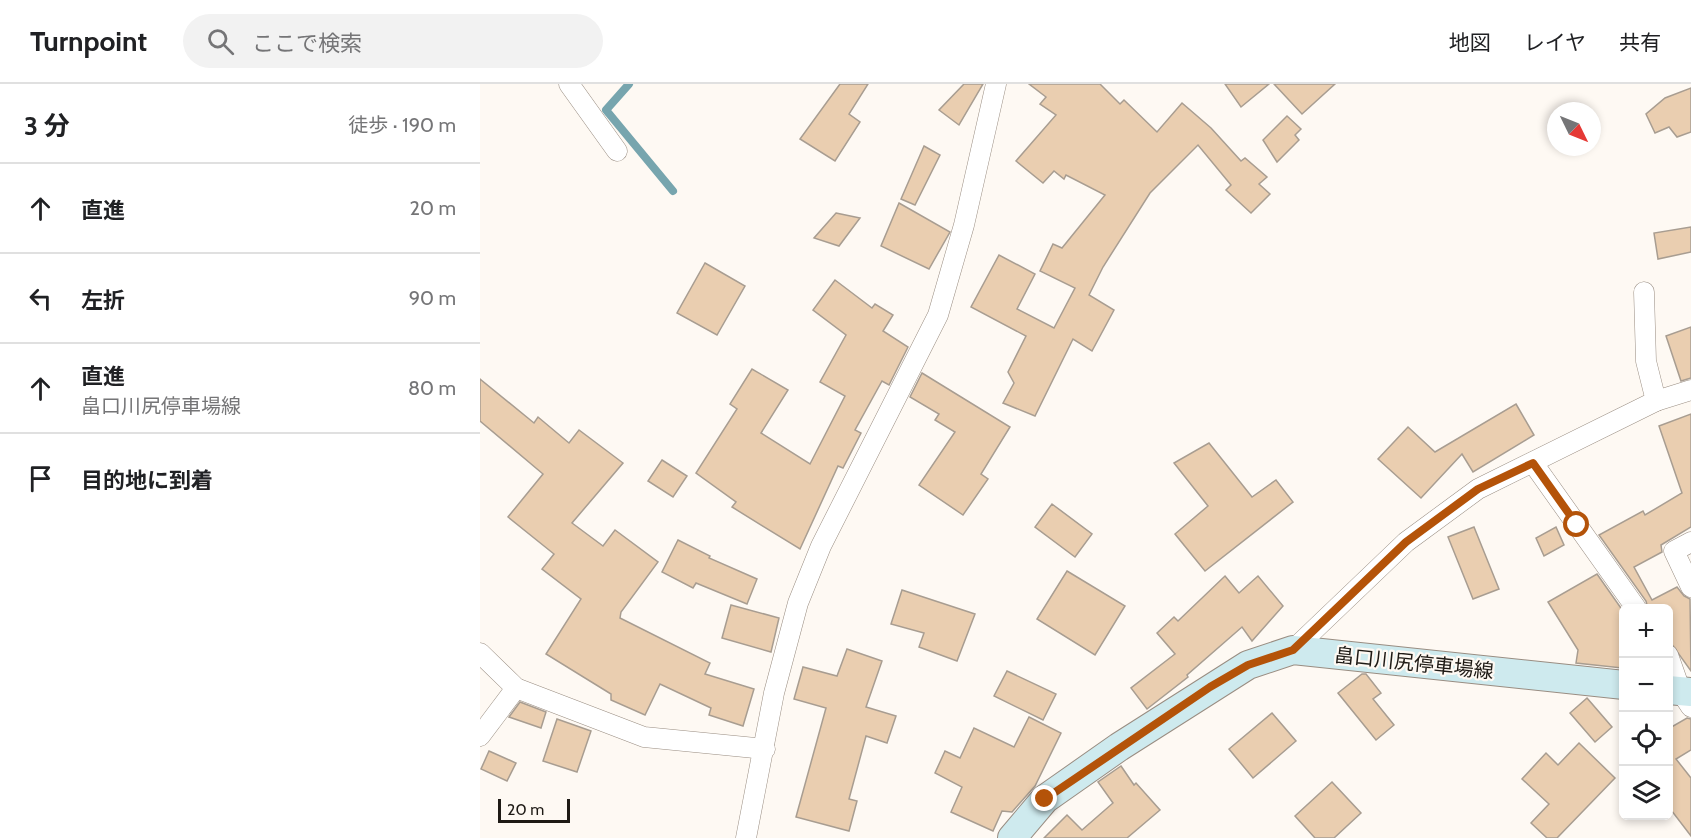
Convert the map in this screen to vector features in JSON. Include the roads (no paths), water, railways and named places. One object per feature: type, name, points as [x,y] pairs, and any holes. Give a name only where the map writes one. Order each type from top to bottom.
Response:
[{"type":"main road","name":"畠口川尻停車場線","points":[[1012,838],[1045,799],[1119,747],[1248,665],[1293,650],[1619,686]]},
{"type":"street","points":[[569,84],[618,151]]},
{"type":"street","points":[[746,838],[774,693],[798,603],[821,546],[938,315],[964,225],[996,84]]},
{"type":"street","points":[[1644,292],[1646,361],[1656,401]]},
{"type":"street","points":[[1293,650],[1406,542],[1478,489],[1656,401],[1691,390]]},
{"type":"street","points":[[1533,463],[1632,604]]},
{"type":"street","points":[[1691,542],[1674,551],[1691,587]]},
{"type":"street","points":[[480,653],[516,688],[644,737],[765,748]]},
{"type":"street","points":[[1669,658],[1683,695]]},
{"type":"street","points":[[480,736],[516,688]]},
{"type":"waterway","points":[[629,84],[606,110],[673,191]]}]
